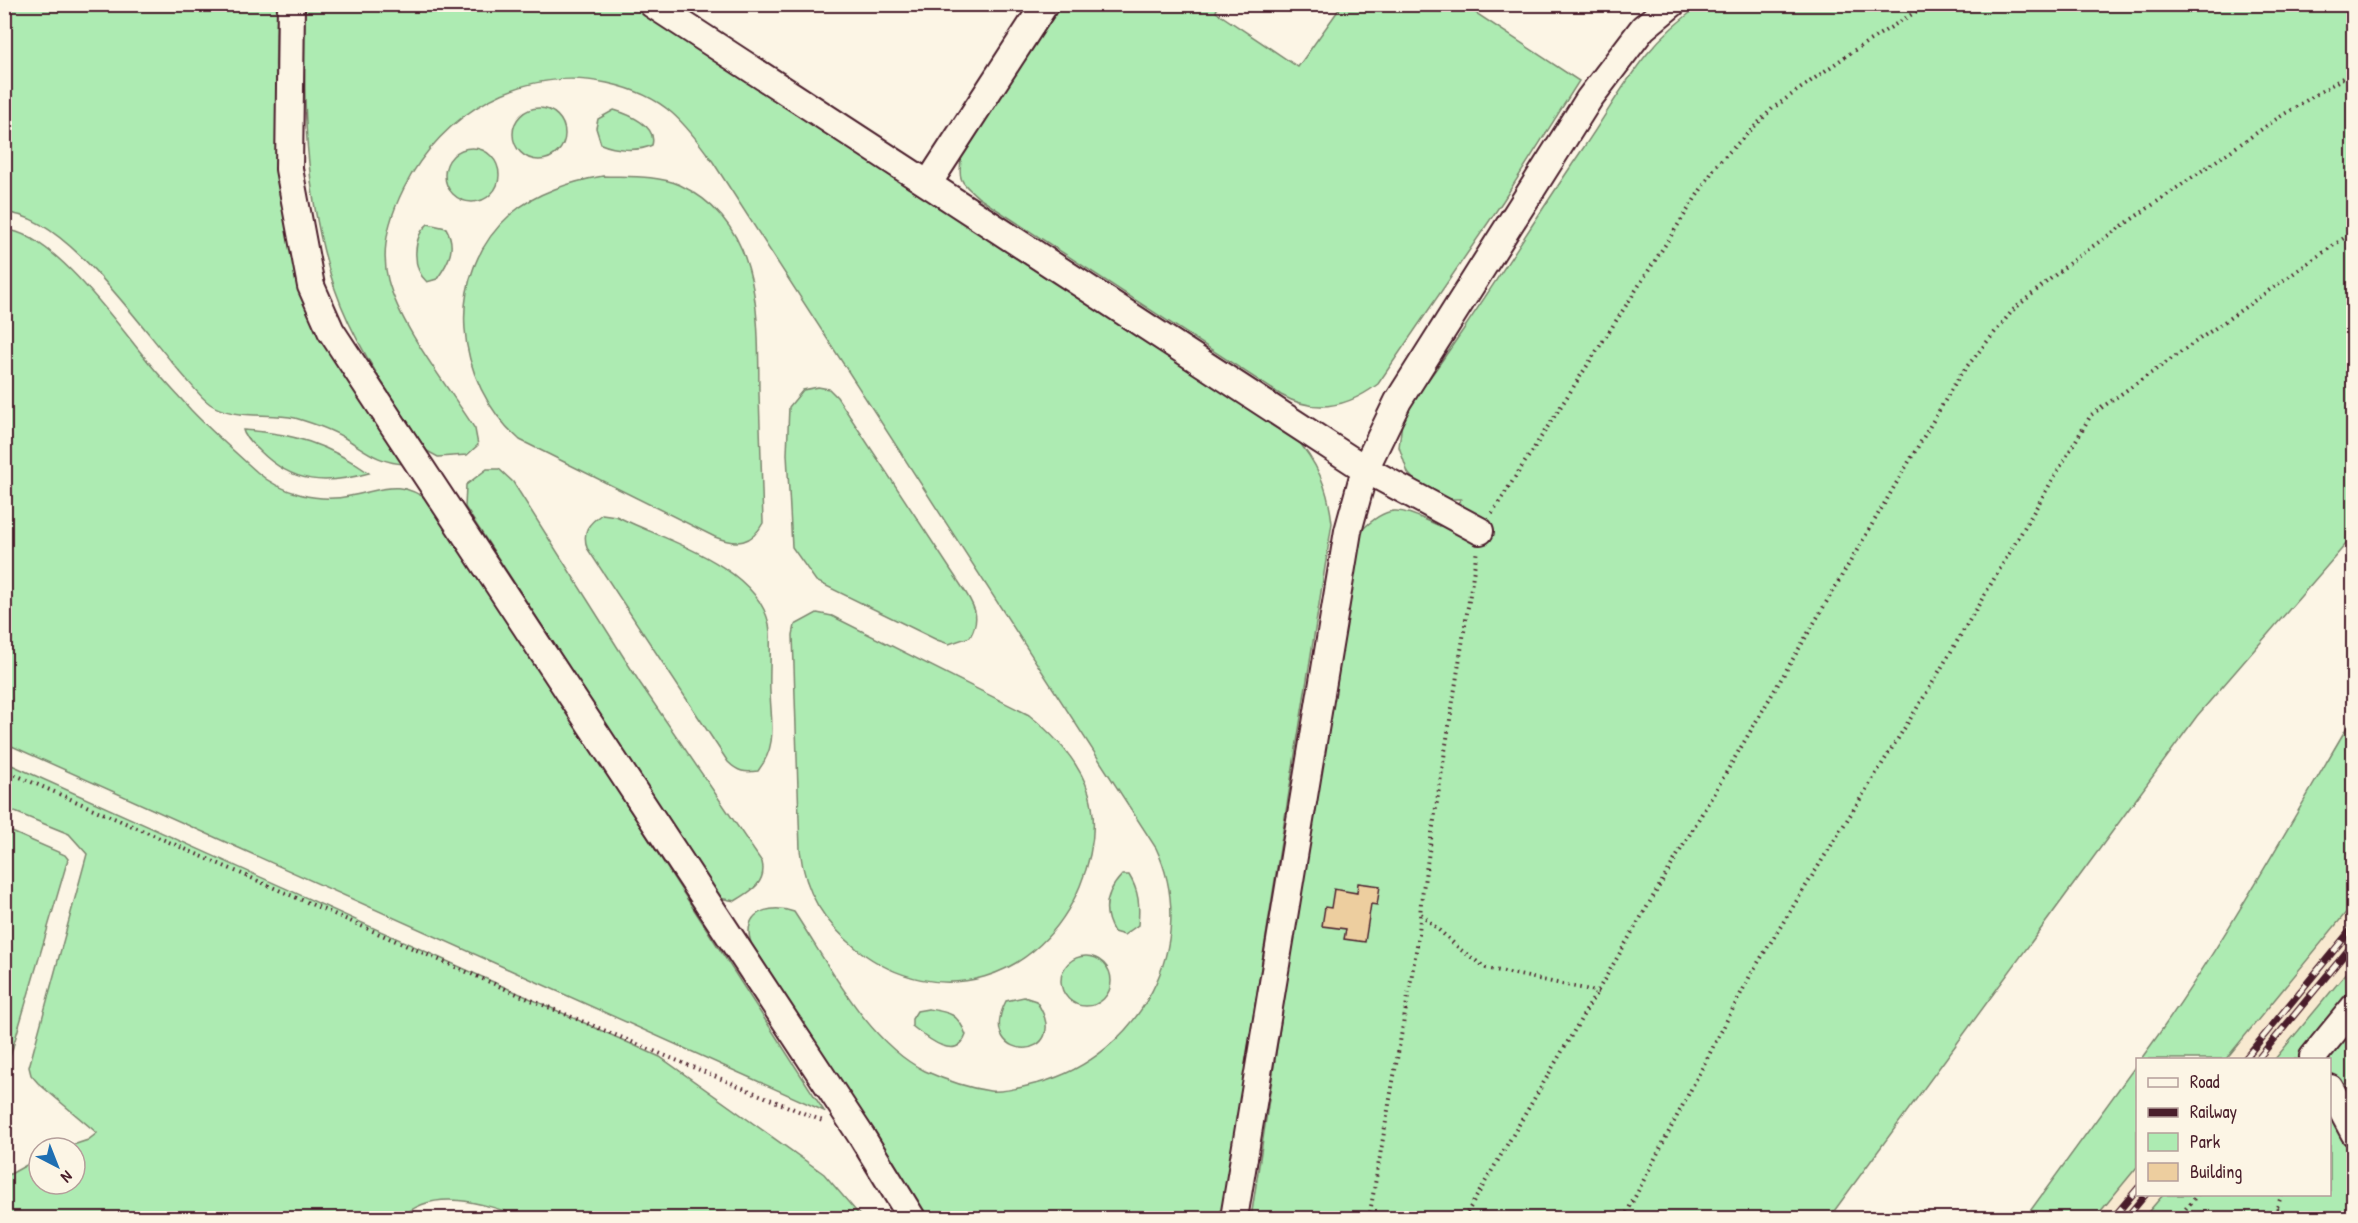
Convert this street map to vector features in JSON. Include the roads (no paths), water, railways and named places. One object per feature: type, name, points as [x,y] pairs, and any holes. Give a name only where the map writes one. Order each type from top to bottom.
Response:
[{"type":"street","points":[[291,4],[290,169],[311,286],[331,332],[849,1117],[912,1218]]},
{"type":"street","points":[[652,4],[1365,469],[1480,531]]},
{"type":"street","points":[[928,184],[1046,4]]},
{"type":"street","points":[[1234,1218],[1347,531],[1365,469],[1398,401],[1588,99],[1643,28],[1672,4]]},
{"type":"street","points":[[2314,1058],[2354,1007]]},
{"type":"street","points":[[2331,1090],[2354,1133]]},
{"type":"railway","points":[[2246,1058],[2354,926]]},
{"type":"railway","points":[[2259,1058],[2354,943]]},
{"type":"railway","points":[[2113,1218],[2136,1190]]},
{"type":"railway","points":[[2126,1218],[2144,1196]]}]
